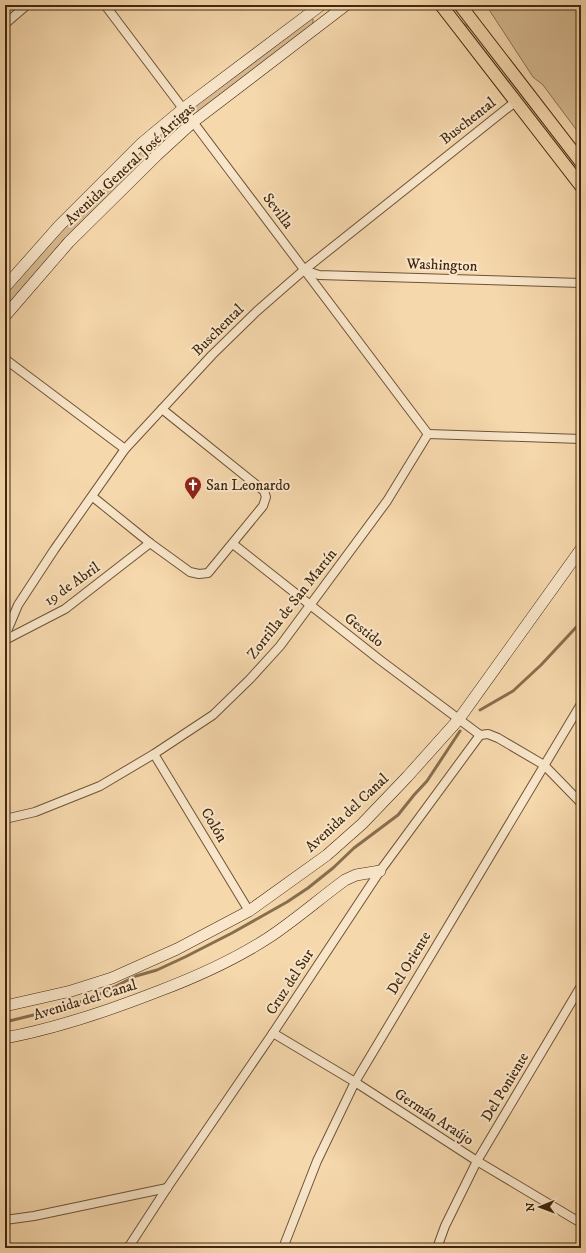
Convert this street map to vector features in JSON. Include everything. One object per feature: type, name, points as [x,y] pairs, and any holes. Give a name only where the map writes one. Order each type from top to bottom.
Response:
[{"type":"main road","points":[[441,5],[581,186]]},
{"type":"main road","points":[[460,5],[581,162]]},
{"type":"street","points":[[5,24],[27,5]]},
{"type":"street","name":"Sevilla","points":[[105,5],[428,434]]},
{"type":"street","name":"Avenida General José Artigas","points":[[5,287],[64,220],[142,144],[184,108],[320,5]]},
{"type":"street","name":"Avenida General José Artigas","points":[[5,316],[69,242],[157,154],[194,122],[342,6]]},
{"type":"street","name":"Buschental","points":[[5,636],[18,605],[54,550],[126,449],[212,355],[257,311],[304,270],[515,102]]},
{"type":"street","name":"Washington","points":[[304,270],[319,275],[581,283]]},
{"type":"street","points":[[5,359],[126,449]]},
{"type":"street","points":[[93,496],[150,544],[190,572],[199,574],[208,572],[233,544],[263,506],[266,497],[264,491],[162,409]]},
{"type":"street","points":[[428,434],[581,439]]},
{"type":"street","name":"Zorrilla de San Martín","points":[[5,819],[35,812],[100,786],[154,754],[213,715],[250,680],[280,646],[387,501],[428,434]]},
{"type":"street","name":"19 de Abril","points":[[5,640],[65,609],[150,544]]},
{"type":"street","name":"Gestido","points":[[233,544],[310,606],[480,735]]},
{"type":"street","name":"Avenida del Canal","points":[[5,1006],[71,991],[112,978],[177,949],[249,911],[327,855],[372,814],[459,719],[581,549]]},
{"type":"street","name":"Del Oriente","points":[[283,1248],[317,1161],[355,1082],[581,704]]},
{"type":"street","points":[[480,735],[488,734],[498,738],[544,765],[581,803]]},
{"type":"street","name":"Cruz del Sur","points":[[128,1248],[380,871],[480,735]]},
{"type":"street","name":"Colón","points":[[154,754],[249,911]]},
{"type":"street","name":"Avenida del Canal","points":[[5,1038],[67,1024],[119,1007],[187,980],[227,961],[268,938],[345,880],[380,871]]},
{"type":"street","name":"Del Poniente","points":[[437,1248],[445,1226],[477,1161],[581,986]]},
{"type":"street","name":"Germán Araújo","points":[[273,1033],[355,1082],[477,1161],[581,1223]]},
{"type":"street","points":[[5,1220],[34,1216],[167,1188]]},
{"type":"shaded area","points":[[486,5],[581,5],[581,136],[543,85],[533,77]]},
{"type":"shaded area","points":[[311,18],[313,19],[313,25],[196,114],[195,113],[194,105]]},
{"type":"shaded area","points":[[462,22],[475,32],[581,171],[581,176]]},
{"type":"shaded area","points":[[178,119],[183,120],[184,123],[67,236],[5,308],[5,292],[111,181]]},
{"type":"waterway","points":[[480,710],[513,691],[541,665],[581,622]]},
{"type":"waterway","points":[[5,1022],[66,1007],[94,997],[136,976],[157,970],[185,957],[287,902],[308,888],[333,868],[354,848],[398,815],[427,781],[460,731]]},
{"type":"place","name":"San Leonardo","points":[[193,500]]}]
